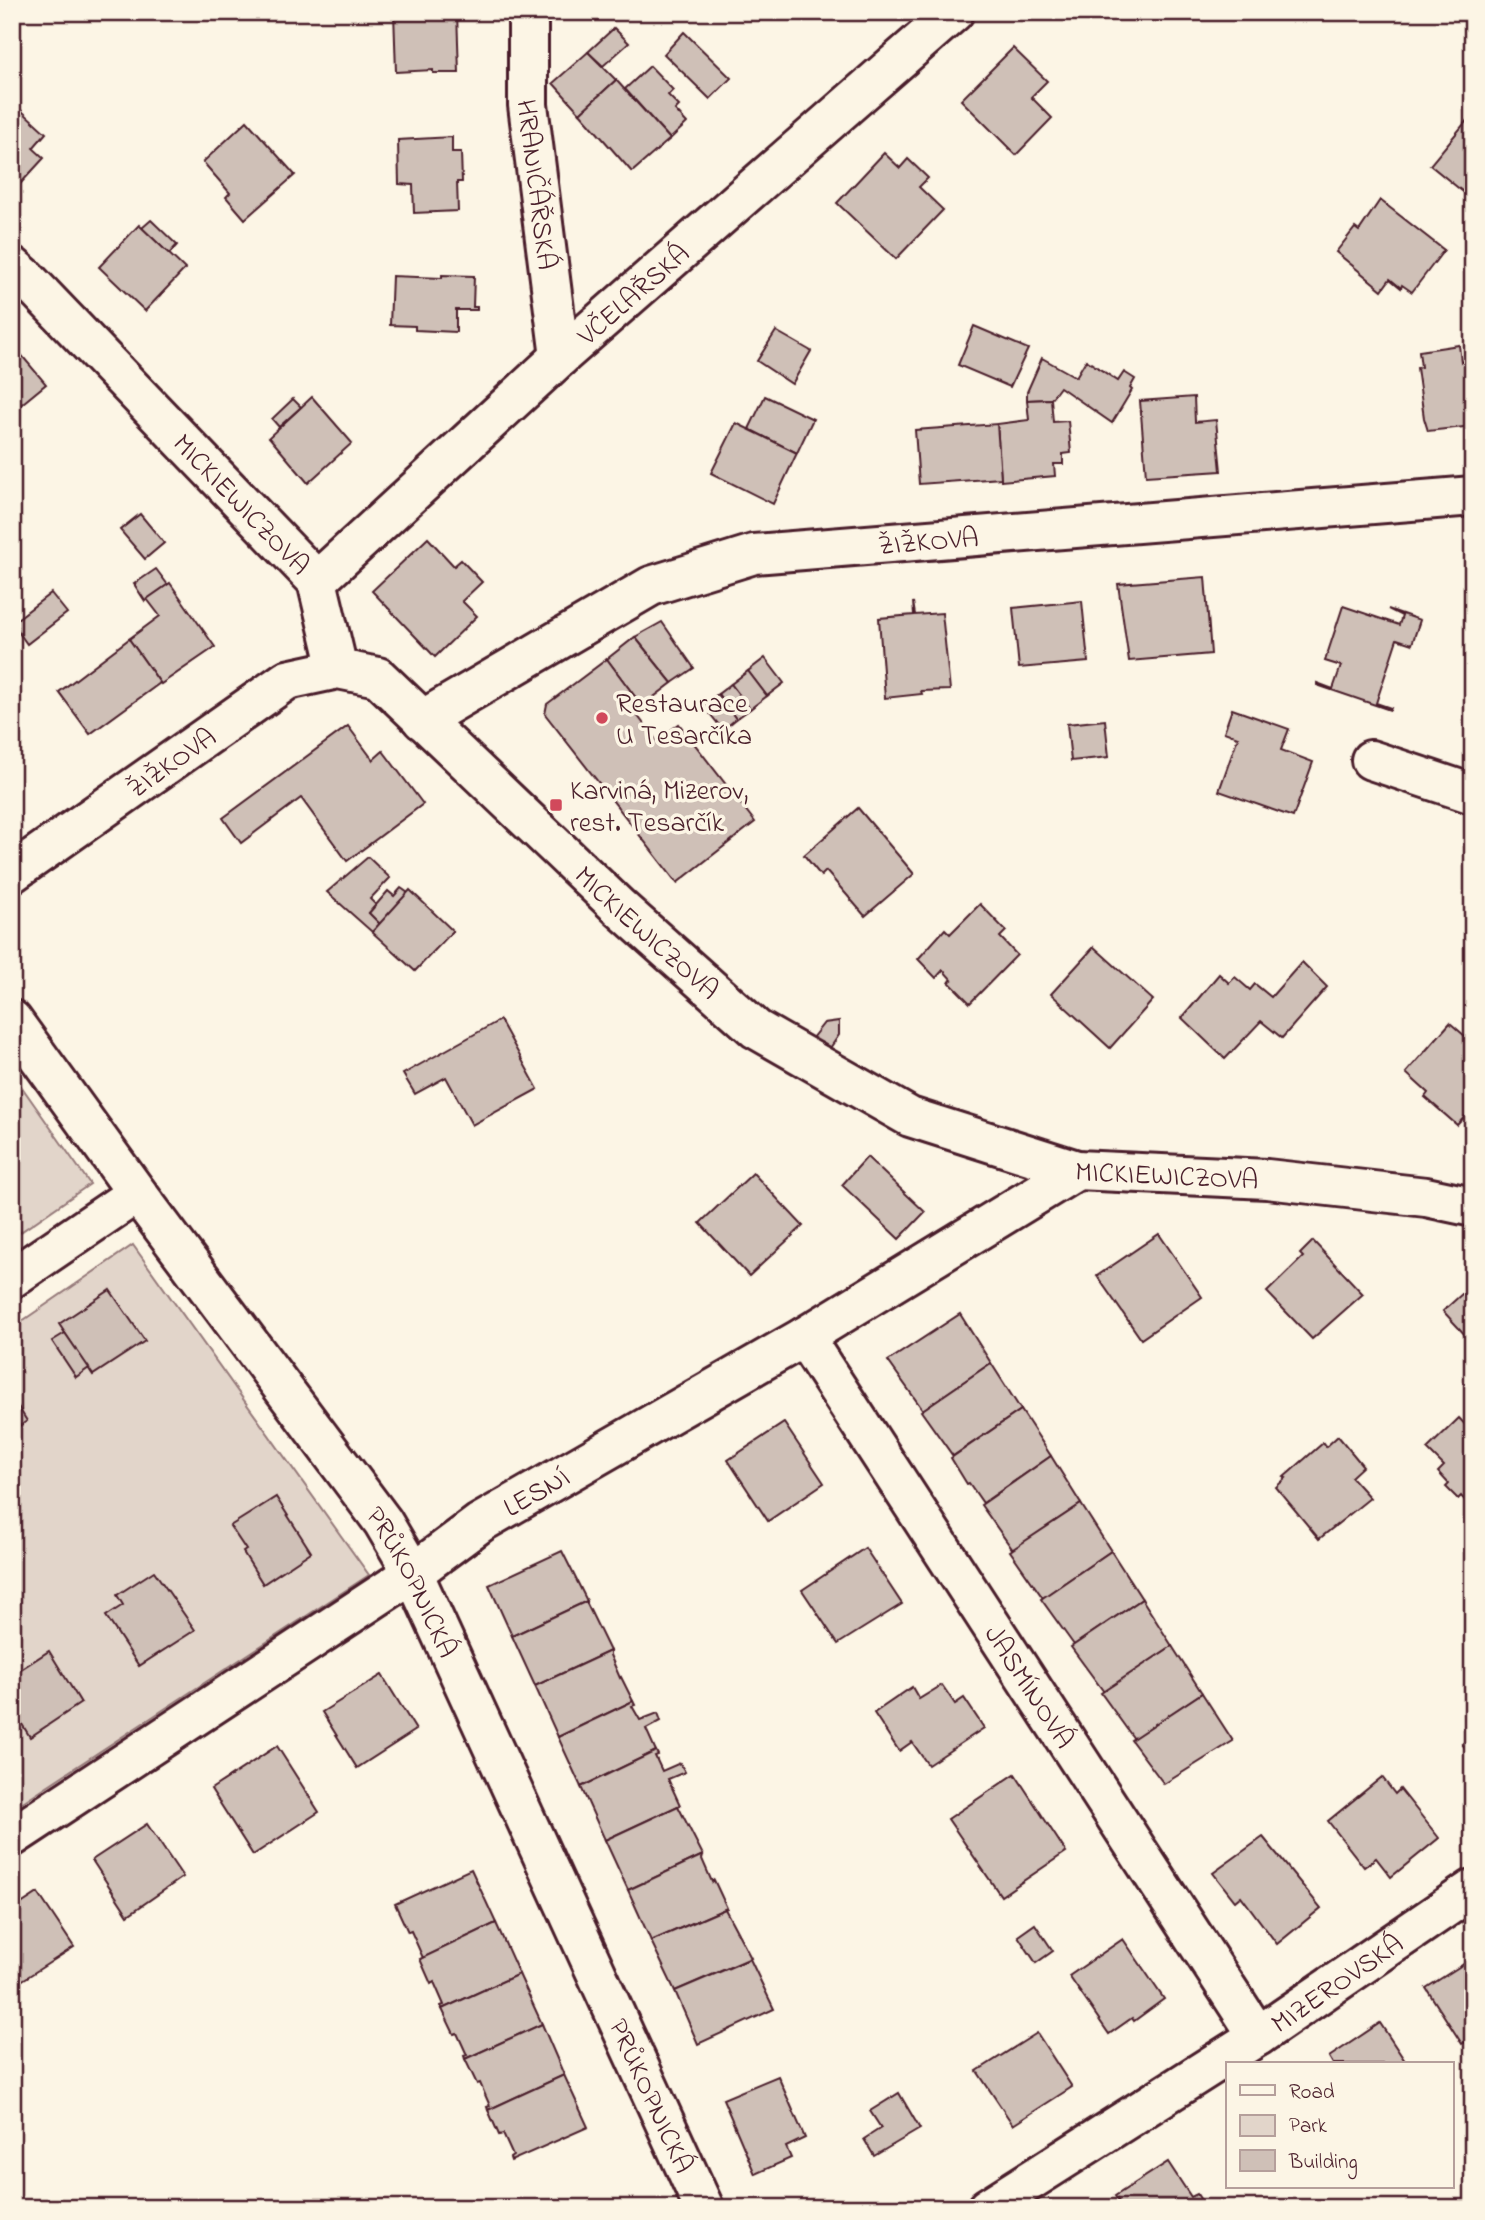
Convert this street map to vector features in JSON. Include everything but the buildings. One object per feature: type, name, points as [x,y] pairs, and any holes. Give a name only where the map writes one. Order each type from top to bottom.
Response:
[{"type":"street","name":"HRANIČÁŘSKÁ","points":[[528,12],[528,105],[560,357]]},
{"type":"street","name":"VČELAŘSKÁ","points":[[317,581],[560,357],[954,12]]},
{"type":"street","name":"MICKIEWICZOVA","points":[[12,266],[317,581],[338,668],[378,677],[620,908],[756,1029],[910,1117],[1077,1170],[1267,1179],[1426,1197],[1473,1207]]},
{"type":"street","name":"ŽIŽKOVA","points":[[422,720],[651,586],[754,554],[1473,496]]},
{"type":"street","name":"ŽIŽKOVA","points":[[12,873],[287,680],[338,668]]},
{"type":"street","points":[[1371,760],[1473,794]]},
{"type":"street","name":"PRŮKOPNICKÁ","points":[[12,1020],[137,1193],[383,1522],[413,1573],[704,2208]]},
{"type":"street","name":"LESNÍ","points":[[12,1837],[413,1573],[480,1523],[804,1337],[1077,1170]]},
{"type":"street","points":[[12,1279],[137,1193]]},
{"type":"street","name":"JASMÍNOVÁ","points":[[804,1337],[1258,2036]]},
{"type":"street","name":"MIZEROVSKÁ","points":[[987,2208],[1258,2036],[1473,1889]]},
{"type":"green space","points":[[12,1073],[90,1184],[12,1238]]},
{"type":"green space","points":[[133,1245],[369,1575],[12,1809],[12,1328]]},
{"type":"place","name":"Restaurace U Tesarčíka","points":[[602,718]]},
{"type":"place","name":"Karviná, Mizerov, rest. Tesarčík","points":[[556,805]]}]
